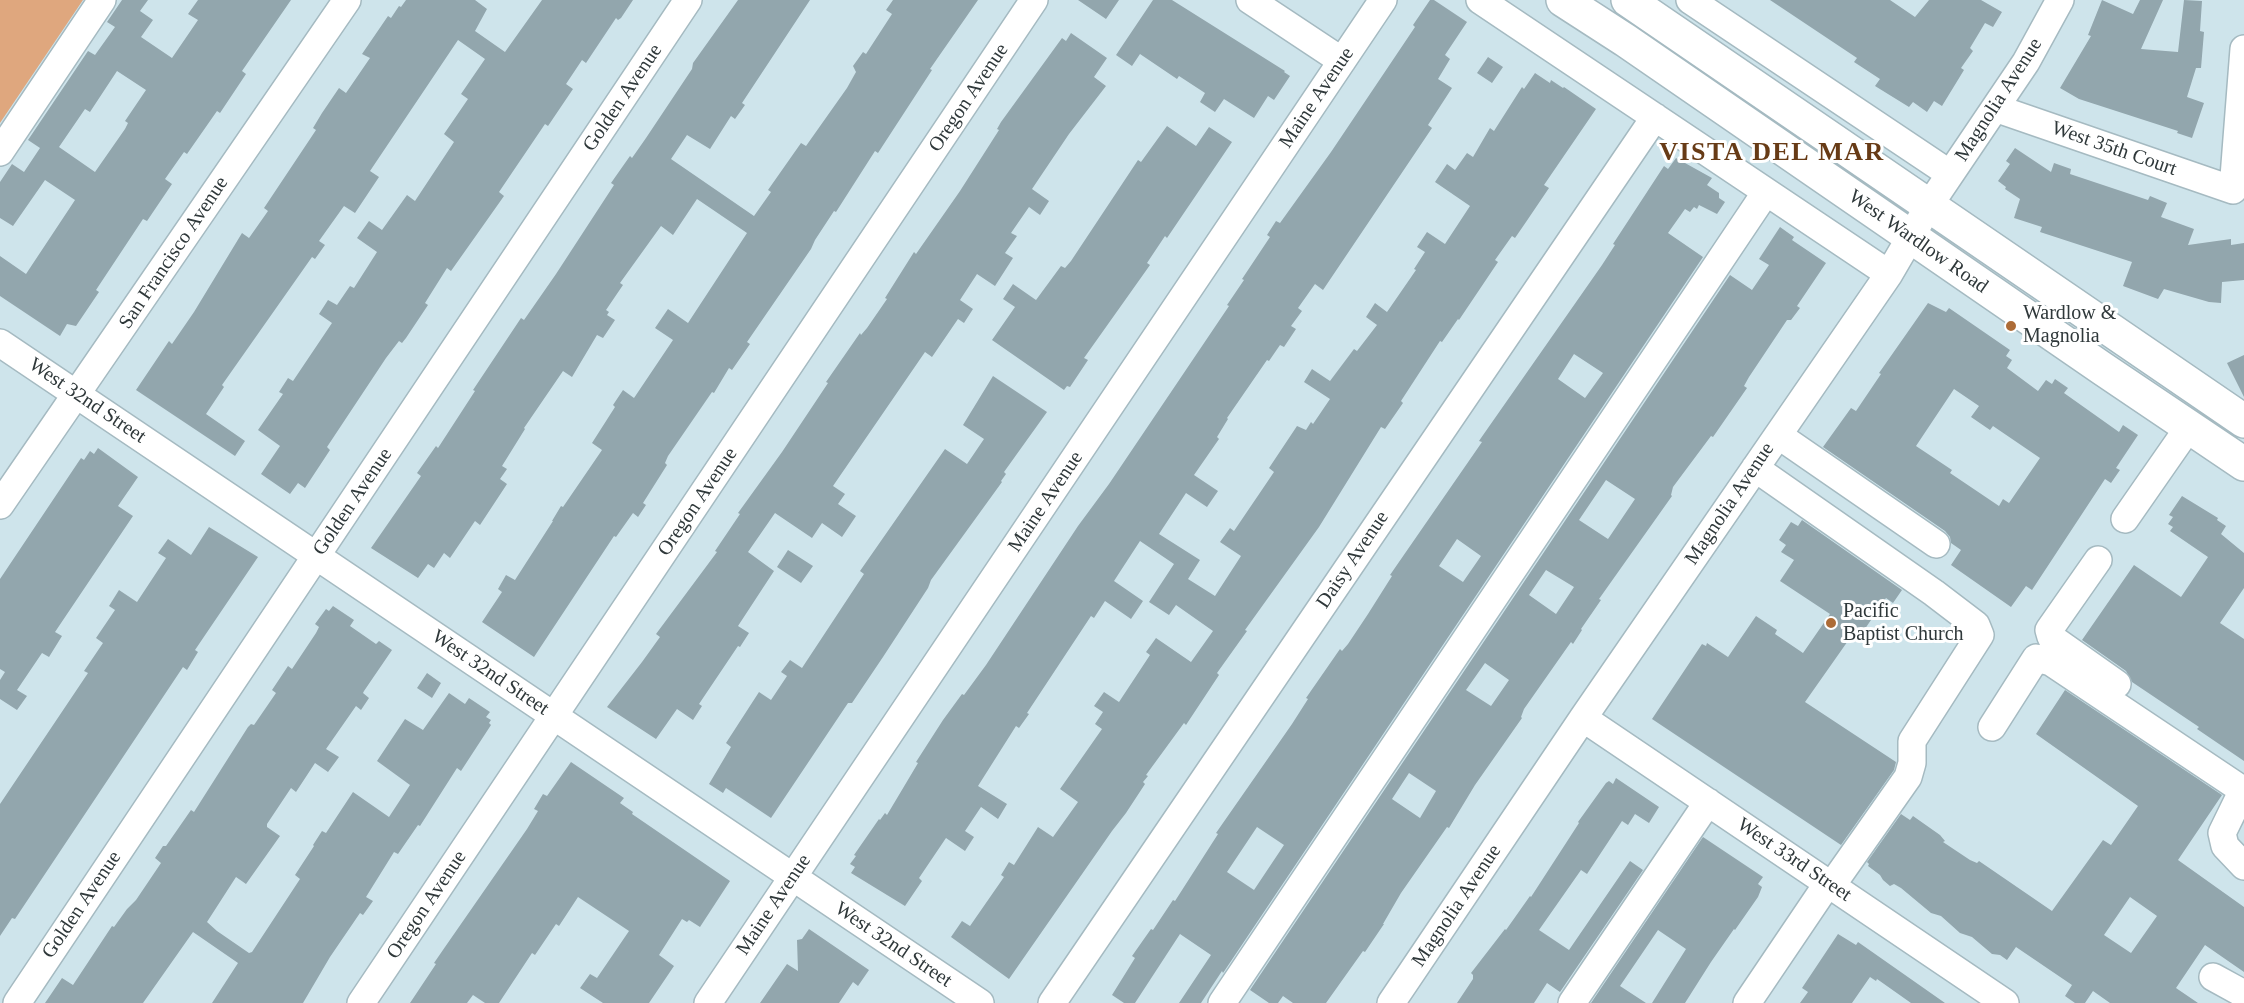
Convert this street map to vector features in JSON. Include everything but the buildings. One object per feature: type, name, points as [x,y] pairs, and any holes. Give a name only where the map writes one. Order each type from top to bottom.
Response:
[{"type":"main road","name":"West Wardlow Road","points":[[1563,0],[2244,464]]},
{"type":"main road","name":"West Wardlow Road","points":[[1628,0],[2244,421]]},
{"type":"street","points":[[0,152],[102,0]]},
{"type":"street","name":"San Francisco Avenue","points":[[0,506],[346,0]]},
{"type":"street","name":"Golden Avenue","points":[[17,1003],[688,0]]},
{"type":"street","name":"Oregon Avenue","points":[[361,1003],[1034,0]]},
{"type":"street","points":[[1250,0],[1342,61]]},
{"type":"street","name":"Maine Avenue","points":[[708,1003],[1383,0]]},
{"type":"street","points":[[1480,0],[1889,274]]},
{"type":"street","points":[[1690,0],[1950,174]]},
{"type":"street","name":"Magnolia Avenue","points":[[1391,1003],[1583,718],[1889,274],[1928,207],[2026,62],[2060,0]]},
{"type":"street","name":"West 35th Court","points":[[1995,108],[2233,190],[2244,49]]},
{"type":"street","name":"Daisy Avenue","points":[[1052,1003],[1655,117]]},
{"type":"street","points":[[1222,1003],[1766,192]]},
{"type":"street","name":"West 32nd Street","points":[[0,343],[980,1003]]},
{"type":"street","points":[[2125,519],[2188,427]]},
{"type":"street","points":[[1778,435],[1936,544]]},
{"type":"street","points":[[1747,1003],[1908,777],[1912,763],[1912,741],[1980,635],[1976,625],[1934,593],[1755,468]]},
{"type":"street","points":[[2098,560],[2049,630],[2051,637],[2244,784]]},
{"type":"street","points":[[1992,727],[2036,658],[2051,662],[2244,784]]},
{"type":"street","name":"West 33rd Street","points":[[1583,718],[2005,1003]]},
{"type":"street","points":[[2244,784],[2222,833],[2225,846],[2244,866]]},
{"type":"street","points":[[1572,1003],[1708,802]]},
{"type":"street","points":[[2213,977],[2244,994]]},
{"type":"shaded area","points":[[0,0],[83,0],[0,123]]},
{"type":"place","name":"Wardlow & Magnolia","points":[[2011,326]]},
{"type":"place","name":"Pacific Baptist Church","points":[[1831,623]]},
{"type":"district","name":"VISTA DEL MAR","points":[[1772,153]]}]
